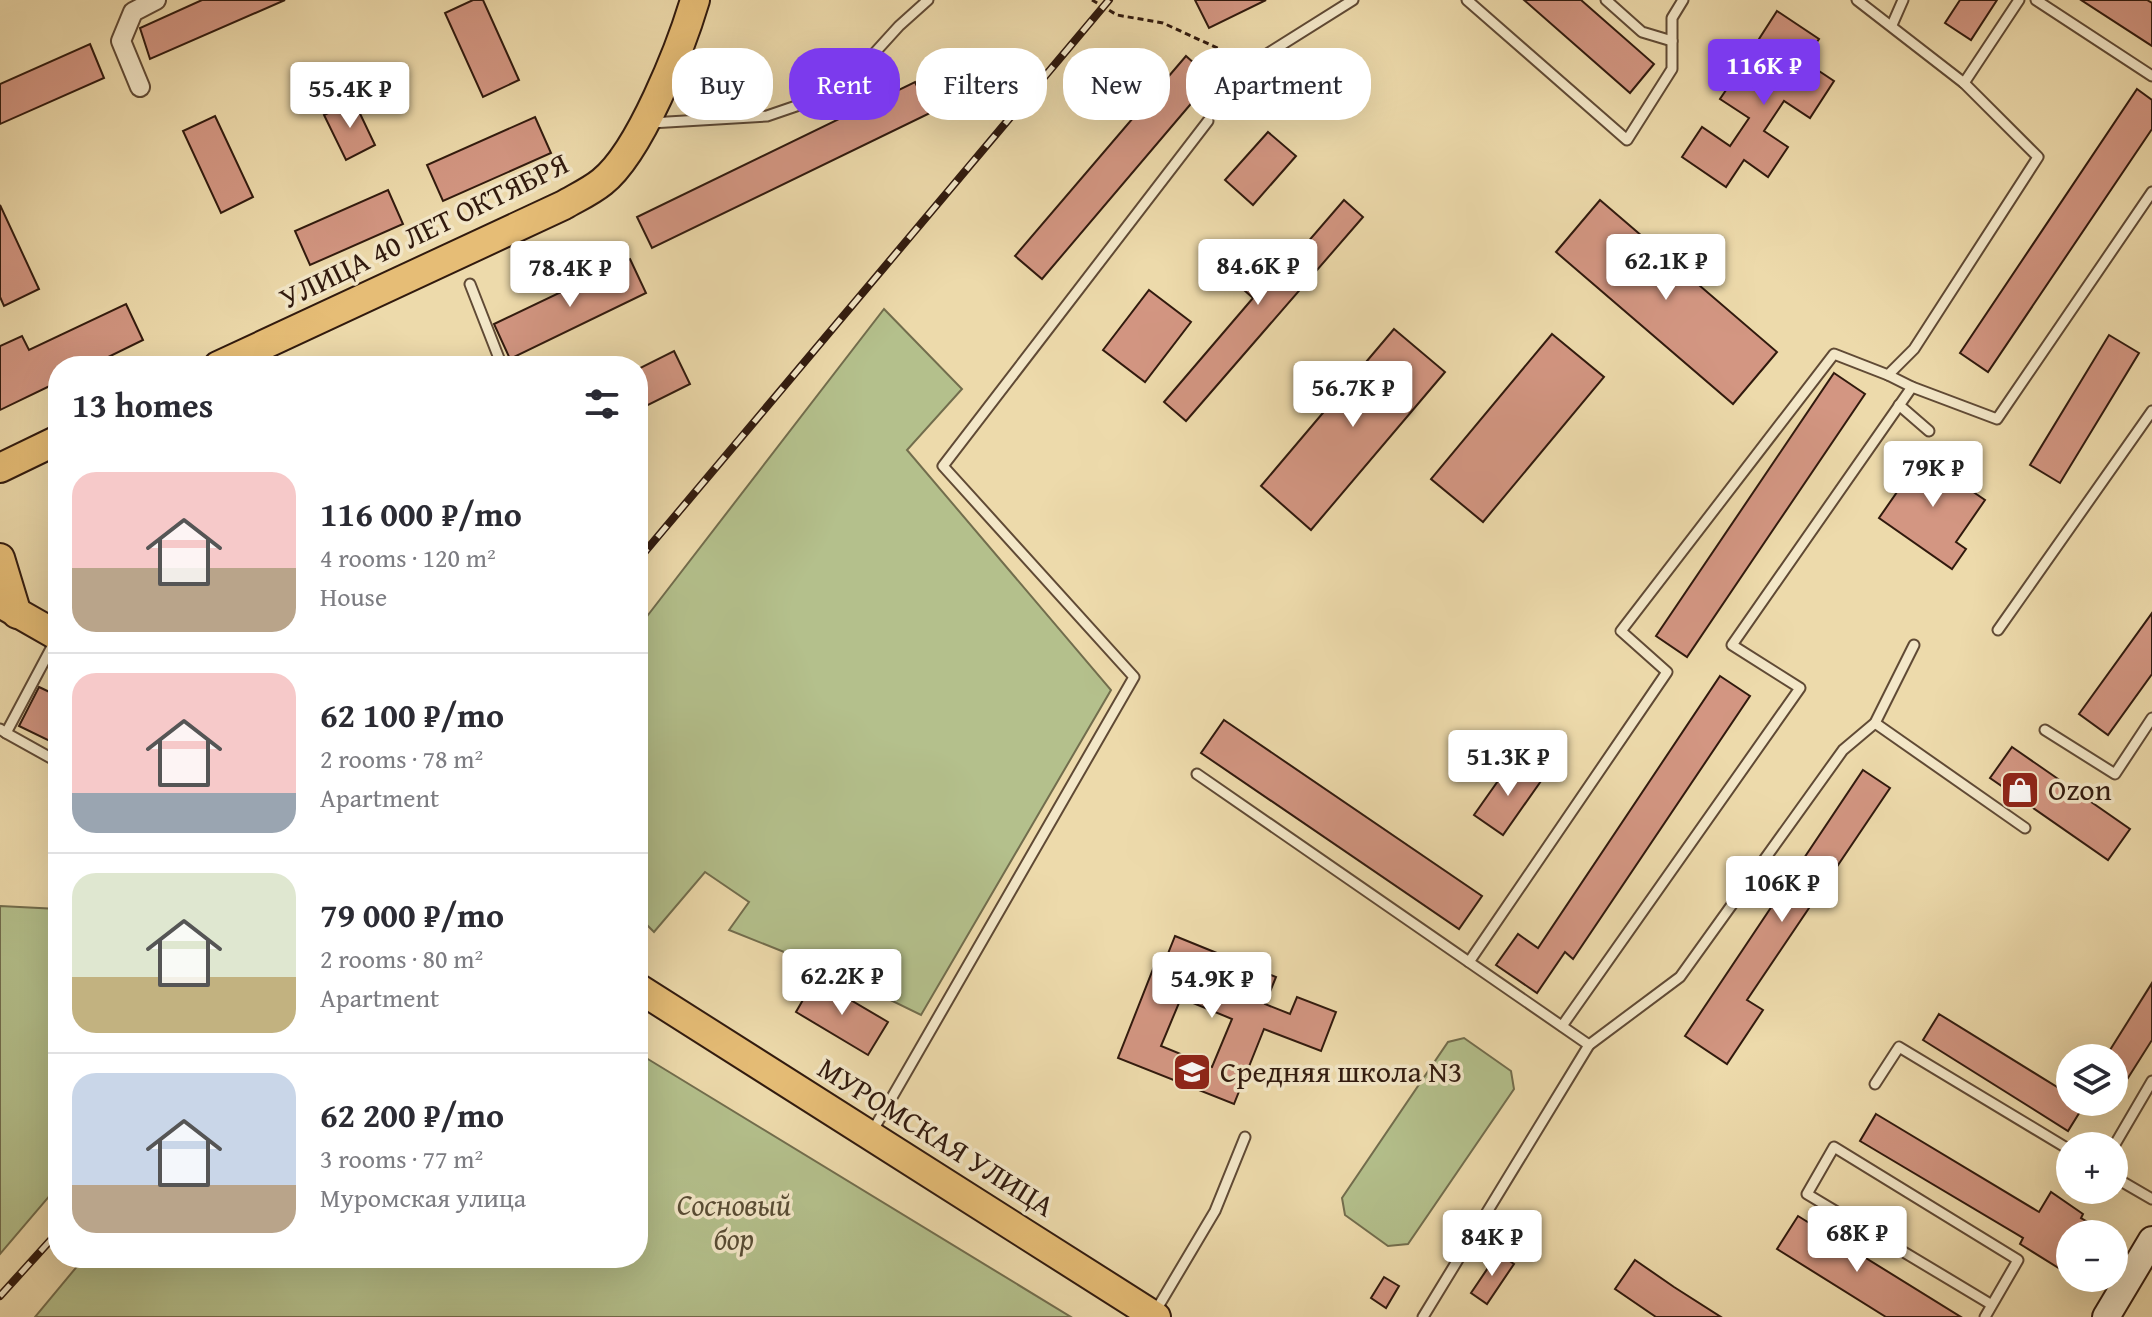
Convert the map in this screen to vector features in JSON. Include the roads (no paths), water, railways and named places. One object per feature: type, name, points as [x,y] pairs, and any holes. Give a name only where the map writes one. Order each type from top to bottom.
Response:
[{"type":"main road","name":"УЛИЦА 40 ЛЕТ ОКТЯБРЯ","points":[[239,356],[564,205],[603,181],[643,123],[687,27],[695,0]]},
{"type":"main road","points":[[0,491],[10,463],[48,445]]},
{"type":"main road","points":[[0,558],[9,609],[48,630]]},
{"type":"main road","name":"МУРОМСКАЯ УЛИЦА","points":[[648,994],[1155,1316]]},
{"type":"street","points":[[140,87],[121,41],[133,12],[156,0]]},
{"type":"street","points":[[2106,1317],[2152,1240]]},
{"type":"lane","points":[[643,123],[767,116],[840,91],[928,0]]},
{"type":"lane","points":[[1276,48],[1353,0]]},
{"type":"lane","points":[[1467,0],[1627,140],[1672,69],[1672,18],[1683,0]]},
{"type":"lane","points":[[1606,0],[1642,32],[1672,41]]},
{"type":"lane","points":[[1857,0],[1964,83],[2038,157],[1914,349],[1888,375]]},
{"type":"lane","points":[[1892,25],[1903,0]]},
{"type":"lane","points":[[1964,83],[2019,0]]},
{"type":"lane","points":[[2036,0],[2152,76]]},
{"type":"lane","points":[[870,1135],[1134,677],[943,466],[1208,121]]},
{"type":"lane","points":[[1469,962],[1667,672],[1621,631],[1834,354],[1997,419],[2152,192]]},
{"type":"lane","points":[[470,284],[498,356]]},
{"type":"lane","points":[[1562,1026],[1800,688],[1732,645],[1912,387]]},
{"type":"lane","points":[[1899,405],[1929,431]]},
{"type":"lane","points":[[1998,630],[2152,411]]},
{"type":"lane","points":[[1423,1317],[1589,1045],[1680,977],[1843,750],[1875,723],[1914,645]]},
{"type":"lane","points":[[48,653],[3,731],[48,756]]},
{"type":"lane","points":[[2045,730],[2115,774],[2152,718]]},
{"type":"lane","points":[[1875,723],[2025,828]]},
{"type":"lane","points":[[1197,774],[1589,1045]]},
{"type":"lane","points":[[1875,1084],[1899,1047],[2056,1142]]},
{"type":"lane","points":[[2122,1132],[2152,1081]]},
{"type":"lane","points":[[1155,1316],[1215,1211],[1245,1137]]},
{"type":"lane","points":[[1985,1317],[1992,1305],[2018,1260],[1834,1147],[1807,1194],[1992,1305]]},
{"type":"lane","points":[[2128,1185],[2152,1199]]},
{"type":"railway","points":[[648,548],[1109,0]]},
{"type":"railway","points":[[0,1296],[48,1243]]},
{"type":"place","name":"Ozon","points":[[2020,790]]},
{"type":"place","name":"Средняя школа N3","points":[[1192,1072]]},
{"type":"park label","name":"Сосновый бор","points":[[734,1222]]}]
